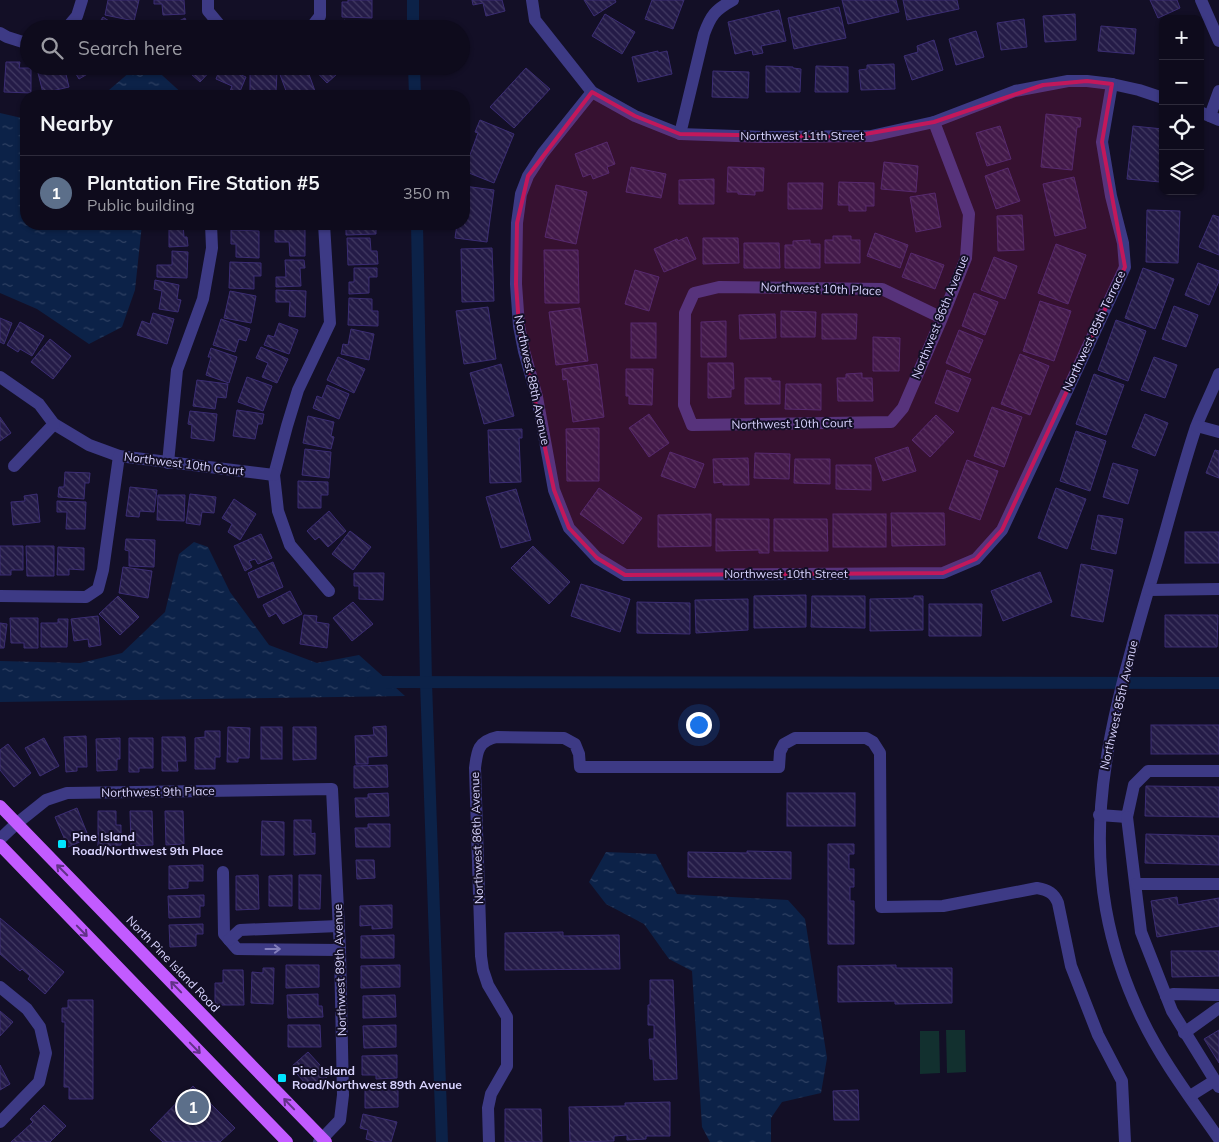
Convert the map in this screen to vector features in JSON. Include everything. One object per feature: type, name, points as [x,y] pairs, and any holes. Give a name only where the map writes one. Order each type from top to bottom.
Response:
[{"type":"main road","name":"North Pine Island Road","points":[[0,806],[322,1141]]},
{"type":"main road","points":[[0,845],[287,1142]]},
{"type":"street","points":[[74,20],[78,16],[82,0]]},
{"type":"street","points":[[208,0],[208,11],[216,20]]},
{"type":"street","points":[[317,20],[320,16],[320,0]]},
{"type":"street","name":"Northwest 11th Street","points":[[532,0],[535,20],[592,92],[635,116],[680,134],[766,137],[871,136],[934,122],[984,101],[1015,91],[1043,85],[1078,81],[1112,84],[1159,97]]},
{"type":"street","points":[[680,134],[709,20],[717,9],[733,0]]},
{"type":"street","points":[[1201,0],[1219,41]]},
{"type":"street","points":[[0,33],[20,41]]},
{"type":"street","name":"Northwest 85th Terrace","points":[[976,559],[1002,530],[1125,266],[1123,242],[1111,196],[1102,142],[1112,84]]},
{"type":"street","points":[[1210,116],[1219,91]]},
{"type":"street","name":"Northwest 88th Avenue","points":[[592,92],[543,153],[528,176],[521,194],[517,222],[516,284],[519,326],[537,397],[554,490],[569,528],[597,558]]},
{"type":"street","name":"Northwest 86th Avenue","points":[[892,422],[903,408],[966,258],[969,214],[934,122]]},
{"type":"street","points":[[168,463],[177,370],[203,299],[212,248],[211,230]]},
{"type":"street","points":[[324,230],[330,323],[298,390],[274,475],[278,511],[290,545],[329,591]]},
{"type":"street","name":"Northwest 10th Place","points":[[692,425],[684,405],[685,313],[694,292],[719,286],[882,289],[942,318]]},
{"type":"street","name":"Northwest 85th Avenue","points":[[1219,374],[1197,426],[1126,666],[1113,720],[1102,785],[1098,850],[1106,917],[1116,954],[1130,993],[1142,1021],[1157,1047],[1219,1139]]},
{"type":"street","name":"Northwest 10th Court","points":[[0,377],[39,404],[54,424],[89,445],[119,456],[274,475]]},
{"type":"street","name":"Northwest 10th Court","points":[[692,425],[892,422]]},
{"type":"street","points":[[14,466],[54,424]]},
{"type":"street","points":[[1197,426],[1219,432]]},
{"type":"street","points":[[0,596],[86,597],[98,589],[103,570],[119,456]]},
{"type":"street","name":"Northwest 10th Street","points":[[597,558],[625,575],[943,573],[976,559]]},
{"type":"street","points":[[1149,590],[1219,589]]},
{"type":"street","name":"Northwest 86th Avenue","points":[[489,1142],[488,1108],[491,1094],[507,1066],[508,1017],[488,985],[481,956],[475,768],[477,754],[481,745],[489,739],[497,737],[564,738],[576,744],[580,767],[779,767],[780,752],[784,744],[795,738],[866,738],[873,742],[880,753],[881,766],[881,907],[943,906],[1037,888],[1046,889],[1055,896],[1071,966],[1098,1035],[1122,1081],[1126,1142]]},
{"type":"street","points":[[1190,1096],[1217,1084],[1172,1011],[1141,932],[1127,818],[1134,784],[1148,771],[1219,771]]},
{"type":"street","name":"Northwest 9th Place","points":[[0,839],[46,800],[68,793],[332,790]]},
{"type":"street","name":"Northwest 89th Avenue","points":[[322,1141],[340,1120],[343,1095],[340,950],[332,790]]},
{"type":"street","points":[[1099,816],[1127,818]]},
{"type":"street","points":[[224,872],[224,934],[237,949],[340,950]]},
{"type":"street","points":[[1136,884],[1219,884]]},
{"type":"street","points":[[229,940],[240,930],[338,926]]},
{"type":"street","points":[[0,987],[27,1009],[40,1027],[46,1052],[39,1082],[0,1122]]},
{"type":"street","points":[[1166,996],[1173,994],[1219,995]]},
{"type":"street","points":[[1184,1033],[1219,1008]]},
{"type":"highlighted area","points":[[1087,81],[1112,84],[1102,142],[1125,267],[1002,530],[976,559],[943,573],[625,575],[597,558],[569,528],[554,490],[519,326],[516,284],[517,223],[528,176],[592,92],[635,116],[680,134],[848,137],[934,122],[1043,85]]},
{"type":"green space","points":[[946,1030],[965,1030],[966,1072],[947,1073]]},
{"type":"green space","points":[[920,1031],[939,1031],[940,1073],[920,1074]]},
{"type":"water","points":[[126,75],[162,75],[178,90],[109,90]]},
{"type":"water","points":[[0,113],[20,118],[20,230],[141,230],[135,290],[122,327],[89,344],[37,309],[0,293]]},
{"type":"water","points":[[194,542],[208,547],[230,592],[269,645],[317,663],[359,655],[405,696],[0,702],[0,661],[80,663],[122,653],[165,612],[179,554]]},
{"type":"water","points":[[606,852],[656,854],[677,894],[788,900],[805,919],[827,1058],[821,1093],[782,1102],[771,1118],[771,1142],[710,1142],[702,1127],[692,971],[669,959],[644,924],[606,904],[589,882]]},
{"type":"building","points":[[108,0],[139,0],[134,20],[105,15]]},
{"type":"building","points":[[154,0],[184,0],[185,14],[163,15],[162,4],[154,4]]},
{"type":"building","points":[[348,0],[372,0],[372,18],[342,17],[342,2],[348,2]]},
{"type":"building","points":[[472,0],[502,0],[505,11],[486,16],[483,3],[473,5]]},
{"type":"building","points":[[584,0],[615,0],[616,2],[594,16]]},
{"type":"building","points":[[652,0],[684,0],[673,29],[645,19]]},
{"type":"building","points":[[842,0],[896,0],[899,12],[848,24]]},
{"type":"building","points":[[903,0],[957,0],[959,9],[907,20]]},
{"type":"building","points":[[1150,0],[1177,0],[1180,8],[1165,15],[1159,15],[1158,18]]},
{"type":"building","points":[[839,7],[846,38],[794,49],[788,18]]},
{"type":"building","points":[[779,10],[786,41],[761,46],[763,53],[753,55],[752,50],[735,54],[728,22]]},
{"type":"building","points":[[605,14],[635,32],[622,54],[592,36]]},
{"type":"building","points":[[1075,14],[1076,40],[1045,42],[1043,16]]},
{"type":"building","points":[[1024,19],[1027,47],[1001,50],[997,23]]},
{"type":"building","points":[[1101,26],[1136,29],[1134,54],[1098,51]]},
{"type":"building","points":[[976,31],[984,57],[956,65],[949,39]]},
{"type":"building","points":[[934,40],[943,70],[912,80],[904,56],[918,52],[917,46]]},
{"type":"building","points":[[658,51],[658,53],[667,51],[672,74],[638,82],[632,57]]},
{"type":"building","points":[[6,62],[20,62],[20,75],[31,75],[31,90],[20,90],[20,93],[4,92]]},
{"type":"building","points":[[894,64],[895,89],[861,90],[859,70],[867,69],[867,65]]},
{"type":"building","points":[[766,66],[801,69],[800,92],[766,92]]},
{"type":"building","points":[[816,66],[848,67],[848,92],[815,92]]},
{"type":"building","points":[[526,68],[550,89],[514,128],[490,107]]},
{"type":"building","points":[[713,71],[749,72],[748,98],[712,97]]},
{"type":"building","points":[[38,75],[66,75],[69,87],[56,90],[42,90]]},
{"type":"building","points":[[77,75],[86,75],[79,79]]},
{"type":"building","points":[[192,75],[207,75],[200,82]]},
{"type":"building","points":[[218,75],[241,75],[246,77],[241,90],[230,90],[232,86],[216,79]]},
{"type":"building","points":[[250,75],[277,75],[276,90],[250,90]]},
{"type":"building","points":[[280,75],[309,75],[315,90],[286,90]]},
{"type":"building","points":[[319,75],[336,75],[327,83]]},
{"type":"building","points":[[1046,114],[1081,118],[1080,127],[1077,127],[1072,170],[1041,167]]},
{"type":"building","points":[[480,120],[514,134],[494,183],[470,173],[470,155],[478,133],[475,132]]},
{"type":"building","points":[[1000,126],[1011,159],[987,166],[976,133]]},
{"type":"building","points":[[1133,126],[1159,129],[1159,182],[1127,179]]},
{"type":"building","points":[[607,142],[615,164],[607,167],[609,173],[593,179],[591,174],[583,177],[575,154]]},
{"type":"building","points":[[884,162],[918,166],[916,192],[881,189]]},
{"type":"building","points":[[631,167],[666,174],[661,198],[626,192]]},
{"type":"building","points":[[728,167],[764,168],[763,191],[755,191],[755,195],[727,192]]},
{"type":"building","points":[[1008,168],[1020,201],[996,209],[985,176]]},
{"type":"building","points":[[1074,177],[1086,228],[1055,236],[1043,184]]},
{"type":"building","points":[[714,179],[714,204],[679,204],[679,180]]},
{"type":"building","points":[[839,182],[874,183],[874,206],[866,206],[866,211],[849,211],[849,205],[838,205]]},
{"type":"building","points":[[788,183],[823,183],[822,209],[788,209]]},
{"type":"building","points":[[556,185],[587,192],[576,244],[545,237]]},
{"type":"building","points":[[470,187],[494,190],[487,242],[455,238],[456,230],[470,230]]},
{"type":"building","points":[[935,193],[941,227],[916,232],[910,197]]},
{"type":"building","points":[[1147,210],[1180,211],[1178,263],[1146,262]]},
{"type":"building","points":[[1022,215],[1024,250],[998,251],[997,216]]},
{"type":"building","points":[[1213,215],[1219,217],[1219,255],[1199,247]]},
{"type":"building","points":[[169,230],[183,230],[188,246],[169,247]]},
{"type":"building","points":[[231,230],[259,231],[259,258],[236,257],[236,244],[231,244]]},
{"type":"building","points":[[275,230],[305,230],[305,256],[290,256],[289,242],[275,242]]},
{"type":"building","points":[[346,230],[376,230],[376,234],[346,235]]},
{"type":"building","points":[[875,233],[908,245],[900,268],[867,256]]},
{"type":"building","points":[[833,236],[851,236],[851,240],[860,240],[860,263],[825,263],[825,240],[833,240]]},
{"type":"building","points":[[687,237],[696,259],[664,272],[654,249],[677,239],[678,241]]},
{"type":"building","points":[[347,238],[370,238],[371,251],[377,251],[378,264],[348,265]]},
{"type":"building","points":[[703,238],[738,238],[739,263],[703,264]]},
{"type":"building","points":[[810,240],[810,244],[820,244],[820,268],[785,268],[785,245],[793,245],[793,241]]},
{"type":"building","points":[[744,243],[779,243],[780,268],[744,268]]},
{"type":"building","points":[[1056,244],[1086,255],[1068,304],[1038,293]]},
{"type":"building","points":[[492,248],[494,301],[462,302],[461,249]]},
{"type":"building","points":[[544,250],[578,250],[579,303],[545,303]]},
{"type":"building","points":[[172,251],[188,252],[187,278],[157,277],[157,265],[172,265]]},
{"type":"building","points":[[911,253],[944,265],[935,289],[902,277]]},
{"type":"building","points":[[994,257],[1017,266],[1005,299],[981,290]]},
{"type":"building","points":[[285,260],[304,260],[305,268],[300,268],[301,286],[276,287],[276,277],[286,277]]},
{"type":"building","points":[[230,262],[261,263],[261,276],[254,276],[254,289],[229,288]]},
{"type":"building","points":[[1198,263],[1219,271],[1219,281],[1209,305],[1185,295]]},
{"type":"building","points":[[354,268],[377,268],[377,277],[369,277],[369,293],[349,294],[349,282],[354,282]]},
{"type":"building","points":[[1143,268],[1174,279],[1155,329],[1125,318]]},
{"type":"building","points":[[635,270],[659,277],[649,311],[625,304]]},
{"type":"building","points":[[155,280],[179,285],[177,299],[181,300],[178,312],[159,309],[162,291],[154,289]]},
{"type":"building","points":[[276,290],[306,291],[305,317],[289,316],[290,302],[276,302]]},
{"type":"building","points":[[230,291],[256,296],[251,323],[224,318]]},
{"type":"building","points":[[974,293],[998,302],[985,335],[962,326]]},
{"type":"building","points":[[349,298],[372,299],[372,311],[378,311],[378,326],[348,325]]},
{"type":"building","points":[[1040,301],[1071,311],[1054,361],[1023,351]]},
{"type":"building","points":[[1174,306],[1198,315],[1186,347],[1162,339]]},
{"type":"building","points":[[488,307],[496,359],[464,364],[456,311]]},
{"type":"building","points":[[580,308],[588,361],[556,365],[549,312]]},
{"type":"building","points":[[781,311],[816,312],[815,337],[781,337]]},
{"type":"building","points":[[153,313],[174,319],[167,344],[137,335],[142,321],[150,324]]},
{"type":"building","points":[[775,314],[776,338],[740,339],[739,315]]},
{"type":"building","points":[[822,314],[857,314],[856,339],[822,339]]},
{"type":"building","points":[[0,318],[12,323],[4,344],[0,342]]},
{"type":"building","points":[[221,319],[250,329],[246,341],[239,339],[235,352],[213,345]]},
{"type":"building","points":[[1116,320],[1146,331],[1128,381],[1098,370]]},
{"type":"building","points":[[726,321],[726,357],[701,357],[701,322]]},
{"type":"building","points":[[20,322],[44,336],[32,356],[20,349],[18,352],[7,345]]},
{"type":"building","points":[[279,323],[298,330],[289,354],[264,345],[268,335],[274,337]]},
{"type":"building","points":[[631,323],[656,323],[656,358],[631,358]]},
{"type":"building","points":[[351,329],[374,334],[369,360],[341,354],[343,344],[348,345]]},
{"type":"building","points":[[959,330],[983,340],[969,373],[946,363]]},
{"type":"building","points":[[873,337],[900,338],[899,371],[873,371]]},
{"type":"building","points":[[50,339],[71,356],[53,379],[31,362]]},
{"type":"building","points":[[261,347],[288,359],[277,383],[262,377],[268,363],[256,358]]},
{"type":"building","points":[[211,348],[237,357],[229,383],[206,375],[211,357],[208,357]]},
{"type":"building","points":[[1020,354],[1049,366],[1030,415],[1001,404]]},
{"type":"building","points":[[338,357],[365,369],[354,393],[327,380]]},
{"type":"building","points":[[1154,357],[1177,365],[1165,398],[1141,390]]},
{"type":"building","points":[[708,363],[733,363],[734,389],[731,389],[731,397],[708,398]]},
{"type":"building","points":[[501,364],[514,416],[484,424],[470,373]]},
{"type":"building","points":[[597,364],[604,417],[573,422],[567,379],[563,380],[562,369]]},
{"type":"building","points":[[626,369],[653,369],[652,405],[629,404],[629,396],[626,396]]},
{"type":"building","points":[[947,370],[971,379],[958,412],[935,403]]},
{"type":"building","points":[[862,373],[862,378],[872,378],[873,401],[838,401],[837,378],[846,378],[846,374]]},
{"type":"building","points":[[1094,374],[1124,385],[1106,435],[1076,424]]},
{"type":"building","points":[[247,377],[272,386],[263,411],[238,402]]},
{"type":"building","points":[[745,378],[771,378],[771,381],[780,381],[780,404],[745,404]]},
{"type":"building","points":[[197,380],[228,384],[226,398],[217,397],[215,409],[193,406]]},
{"type":"building","points":[[786,384],[821,384],[821,410],[785,409]]},
{"type":"building","points":[[327,385],[349,394],[339,419],[313,408],[317,396],[322,398]]},
{"type":"building","points":[[992,407],[1022,417],[1004,467],[974,456]]},
{"type":"building","points":[[237,410],[264,414],[262,424],[258,424],[255,439],[233,436]]},
{"type":"building","points":[[190,411],[217,414],[214,441],[191,438],[192,425],[188,424]]},
{"type":"building","points":[[649,414],[669,443],[649,457],[629,428]]},
{"type":"building","points":[[1145,414],[1168,423],[1155,456],[1132,447]]},
{"type":"building","points":[[936,415],[954,432],[930,457],[912,440]]},
{"type":"building","points":[[308,416],[334,422],[331,436],[334,437],[331,449],[303,443]]},
{"type":"building","points":[[0,417],[11,433],[0,441]]},
{"type":"building","points":[[599,428],[599,481],[567,481],[566,429]]},
{"type":"building","points":[[522,429],[522,438],[519,438],[521,482],[490,483],[488,430]]},
{"type":"building","points":[[1076,431],[1106,441],[1090,491],[1060,481]]},
{"type":"building","points":[[908,447],[916,471],[883,481],[875,458]]},
{"type":"building","points":[[305,449],[331,452],[329,478],[302,475]]},
{"type":"building","points":[[1215,450],[1219,451],[1219,478],[1206,473]]},
{"type":"building","points":[[670,452],[704,464],[695,488],[661,476]]},
{"type":"building","points":[[755,453],[790,454],[789,479],[754,478]]},
{"type":"building","points":[[748,458],[749,485],[723,485],[723,482],[714,483],[713,459]]},
{"type":"building","points":[[795,459],[830,459],[830,484],[794,483]]},
{"type":"building","points":[[967,460],[998,471],[980,520],[949,509]]},
{"type":"building","points":[[1113,463],[1138,470],[1128,504],[1103,497]]},
{"type":"building","points":[[836,465],[871,465],[871,490],[836,489]]},
{"type":"building","points":[[65,472],[90,473],[89,483],[85,483],[84,499],[58,497],[59,487],[64,487]]},
{"type":"building","points":[[298,481],[328,482],[328,495],[321,495],[321,508],[298,508]]},
{"type":"building","points":[[130,487],[157,490],[154,512],[140,511],[139,517],[126,516]]},
{"type":"building","points":[[599,488],[642,518],[623,544],[580,514]]},
{"type":"building","points":[[1056,488],[1086,499],[1067,549],[1038,538]]},
{"type":"building","points":[[516,489],[531,540],[501,548],[486,497]]},
{"type":"building","points":[[37,494],[40,522],[13,525],[11,502],[25,501],[24,496]]},
{"type":"building","points":[[190,494],[216,497],[214,513],[202,512],[200,525],[186,523]]},
{"type":"building","points":[[158,495],[185,495],[184,521],[157,520]]},
{"type":"building","points":[[234,499],[256,514],[240,540],[228,532],[232,524],[222,518]]},
{"type":"building","points":[[57,501],[86,502],[85,529],[66,529],[67,512],[57,512]]},
{"type":"building","points":[[329,511],[346,531],[328,547],[319,537],[315,540],[307,531]]},
{"type":"building","points":[[891,513],[944,513],[945,545],[892,546]]},
{"type":"building","points":[[711,514],[711,546],[658,547],[658,515]]},
{"type":"building","points":[[833,514],[886,514],[886,547],[833,547]]},
{"type":"building","points":[[1098,515],[1123,519],[1116,554],[1091,549]]},
{"type":"building","points":[[716,519],[769,519],[769,553],[759,553],[759,550],[716,551]]},
{"type":"building","points":[[774,519],[827,519],[828,551],[774,551]]},
{"type":"building","points":[[350,531],[371,547],[353,570],[332,554]]},
{"type":"building","points":[[1185,532],[1219,532],[1219,563],[1185,563]]},
{"type":"building","points":[[261,534],[272,558],[258,564],[255,559],[249,561],[252,567],[245,571],[234,546]]},
{"type":"building","points":[[126,539],[155,540],[154,567],[129,566],[129,551],[125,550]]},
{"type":"building","points":[[0,546],[23,546],[23,570],[11,570],[11,575],[0,575]]},
{"type":"building","points":[[26,546],[54,546],[54,576],[27,576]]},
{"type":"building","points":[[533,546],[570,582],[549,604],[511,568]]},
{"type":"building","points":[[58,547],[84,548],[84,570],[69,569],[69,575],[57,575]]},
{"type":"building","points":[[273,562],[283,587],[258,598],[248,573]]},
{"type":"building","points":[[1081,564],[1113,570],[1103,622],[1071,616]]},
{"type":"building","points":[[123,567],[152,571],[148,598],[119,593]]},
{"type":"building","points":[[1040,572],[1052,602],[1003,621],[991,591]]},
{"type":"building","points":[[354,573],[384,573],[383,600],[359,599],[359,586],[354,586]]},
{"type":"building","points":[[581,584],[630,599],[620,632],[571,616]]},
{"type":"building","points":[[290,591],[302,614],[283,624],[276,613],[269,617],[263,605]]},
{"type":"building","points":[[806,595],[806,627],[754,628],[754,596]]},
{"type":"building","points":[[118,596],[139,617],[120,635],[99,614]]},
{"type":"building","points":[[812,596],[865,596],[865,628],[811,627]]},
{"type":"building","points":[[914,596],[923,596],[923,630],[870,631],[870,599],[914,598]]},
{"type":"building","points":[[748,599],[748,630],[696,633],[695,600]]},
{"type":"building","points":[[353,602],[373,624],[352,641],[333,618]]},
{"type":"building","points":[[637,602],[690,603],[690,634],[637,633]]},
{"type":"building","points":[[929,604],[982,604],[981,636],[929,636]]},
{"type":"building","points":[[304,615],[317,616],[316,622],[329,624],[327,648],[300,644]]},
{"type":"building","points":[[1165,615],[1218,615],[1217,647],[1165,647]]},
{"type":"building","points":[[98,616],[101,645],[89,647],[88,639],[74,641],[71,619]]},
{"type":"building","points":[[10,618],[38,618],[38,648],[24,648],[24,643],[11,643]]},
{"type":"building","points":[[58,619],[68,619],[67,647],[41,647],[41,623],[58,623]]},
{"type":"building","points":[[0,623],[7,624],[4,648],[0,648]]},
{"type":"building","points":[[1151,725],[1219,725],[1219,754],[1151,754]]},
{"type":"building","points":[[386,726],[387,756],[368,757],[368,764],[356,764],[355,736],[374,735],[373,727]]},
{"type":"building","points":[[228,727],[250,728],[249,758],[238,758],[238,762],[227,762]]},
{"type":"building","points":[[261,727],[282,727],[282,759],[261,759]]},
{"type":"building","points":[[293,727],[316,727],[316,759],[293,760]]},
{"type":"building","points":[[205,731],[220,731],[220,757],[215,757],[215,769],[195,769],[195,738],[205,737]]},
{"type":"building","points":[[86,736],[87,767],[77,767],[77,771],[66,772],[64,737]]},
{"type":"building","points":[[162,737],[185,737],[186,761],[177,761],[178,771],[162,771]]},
{"type":"building","points":[[44,738],[59,766],[40,776],[25,748]]},
{"type":"building","points":[[120,738],[120,759],[117,759],[117,770],[97,771],[96,739]]},
{"type":"building","points":[[129,738],[153,738],[153,768],[139,768],[139,772],[129,772]]},
{"type":"building","points":[[8,744],[31,773],[14,787],[0,770],[0,750]]},
{"type":"building","points":[[387,765],[388,787],[354,788],[354,766]]},
{"type":"building","points":[[1146,786],[1219,787],[1219,817],[1145,816]]},
{"type":"building","points":[[388,793],[389,816],[356,817],[355,798],[368,798],[368,794]]},
{"type":"building","points":[[787,793],[855,793],[855,826],[787,826]]},
{"type":"building","points":[[77,808],[89,838],[68,847],[55,817]]},
{"type":"building","points":[[98,811],[116,811],[116,825],[121,825],[121,845],[98,846]]},
{"type":"building","points":[[130,811],[152,811],[153,845],[131,846]]},
{"type":"building","points":[[165,811],[183,811],[184,844],[166,845]]},
{"type":"building","points":[[294,820],[311,820],[311,834],[315,833],[315,854],[294,855]]},
{"type":"building","points":[[262,821],[284,822],[284,855],[261,855]]},
{"type":"building","points":[[368,824],[390,824],[390,847],[356,847],[355,828],[368,828]]},
{"type":"building","points":[[1146,834],[1219,836],[1219,865],[1145,863]]},
{"type":"building","points":[[828,844],[854,844],[854,854],[849,854],[849,869],[854,869],[854,887],[850,887],[850,901],[854,901],[854,944],[828,944]]},
{"type":"building","points":[[747,851],[791,852],[791,879],[688,877],[688,852],[747,853]]},
{"type":"building","points":[[356,860],[374,860],[375,878],[357,879]]},
{"type":"building","points":[[203,865],[203,881],[188,881],[188,888],[169,889],[169,866]]},
{"type":"building","points":[[258,875],[259,909],[236,910],[236,876]]},
{"type":"building","points":[[292,875],[292,906],[269,906],[269,876]]},
{"type":"building","points":[[299,875],[321,875],[320,909],[299,909]]},
{"type":"building","points":[[204,895],[204,906],[200,906],[200,917],[169,918],[168,896]]},
{"type":"building","points":[[1177,897],[1178,905],[1219,898],[1219,926],[1157,937],[1151,901]]},
{"type":"building","points":[[392,905],[392,928],[372,929],[372,925],[360,926],[360,906]]},
{"type":"building","points":[[0,918],[64,972],[45,994],[28,979],[30,976],[22,969],[20,971],[0,954]]},
{"type":"building","points":[[203,924],[203,934],[196,934],[196,946],[170,947],[169,925]]},
{"type":"building","points":[[563,932],[563,936],[619,935],[620,969],[505,970],[505,933]]},
{"type":"building","points":[[394,935],[394,958],[361,958],[361,936]]},
{"type":"building","points":[[1171,951],[1219,951],[1219,976],[1172,977]]},
{"type":"building","points":[[286,965],[319,965],[319,987],[286,988]]},
{"type":"building","points":[[400,965],[400,987],[361,988],[361,966]]},
{"type":"building","points":[[896,965],[896,968],[952,968],[952,1003],[838,1002],[838,966]]},
{"type":"building","points":[[263,968],[274,968],[273,1004],[251,1003],[252,972],[263,973]]},
{"type":"building","points":[[223,970],[243,970],[244,1005],[215,1005],[215,983],[223,983]]},
{"type":"building","points":[[650,980],[673,980],[677,1079],[654,1080],[653,1059],[650,1059],[649,1039],[654,1039],[654,1025],[648,1025]]},
{"type":"building","points":[[318,994],[318,1006],[322,1006],[323,1017],[288,1018],[287,995]]},
{"type":"building","points":[[395,995],[396,1017],[363,1018],[363,996]]},
{"type":"building","points":[[68,1000],[93,1000],[93,1099],[69,1099],[69,1087],[64,1087],[65,1022],[62,1022],[62,1008],[68,1008]]},
{"type":"building","points":[[0,1011],[13,1022],[0,1036]]},
{"type":"building","points":[[288,1025],[320,1025],[321,1047],[288,1047]]},
{"type":"building","points":[[396,1025],[396,1047],[364,1048],[363,1026]]},
{"type":"building","points":[[1219,1030],[1219,1063],[1204,1039]]},
{"type":"building","points":[[308,1052],[329,1075],[312,1091],[291,1067]]},
{"type":"building","points":[[397,1055],[397,1078],[376,1079],[376,1075],[362,1075],[362,1056]]},
{"type":"building","points":[[0,1065],[10,1084],[0,1090]]},
{"type":"building","points":[[398,1085],[398,1107],[365,1108],[365,1086]]},
{"type":"building","points":[[193,1086],[235,1128],[220,1142],[163,1142],[150,1130]]},
{"type":"building","points":[[858,1090],[859,1120],[834,1120],[833,1091]]},
{"type":"building","points":[[670,1102],[670,1136],[646,1136],[646,1139],[627,1140],[627,1135],[614,1136],[614,1141],[570,1142],[569,1107],[625,1106],[625,1103]]},
{"type":"building","points":[[44,1105],[66,1126],[50,1142],[11,1142],[33,1122],[30,1119]]},
{"type":"building","points":[[505,1109],[541,1109],[542,1142],[505,1142]]},
{"type":"building","points":[[363,1114],[397,1122],[391,1142],[377,1142],[366,1139],[368,1130],[360,1128]]},
{"type":"waterway","points":[[413,0],[413,20]]},
{"type":"waterway","points":[[414,75],[415,90]]},
{"type":"waterway","points":[[417,230],[426,682],[442,1142]]},
{"type":"waterway","points":[[372,682],[1219,683]]},
{"type":"place","name":"Pine Island Road/Northwest 9th Place","points":[[62,844]]},
{"type":"place","name":"Pine Island Road/Northwest 89th Avenue","points":[[282,1078]]},
{"type":"place","name":"Plantation Fire Station #5","points":[[193,1107]]}]
